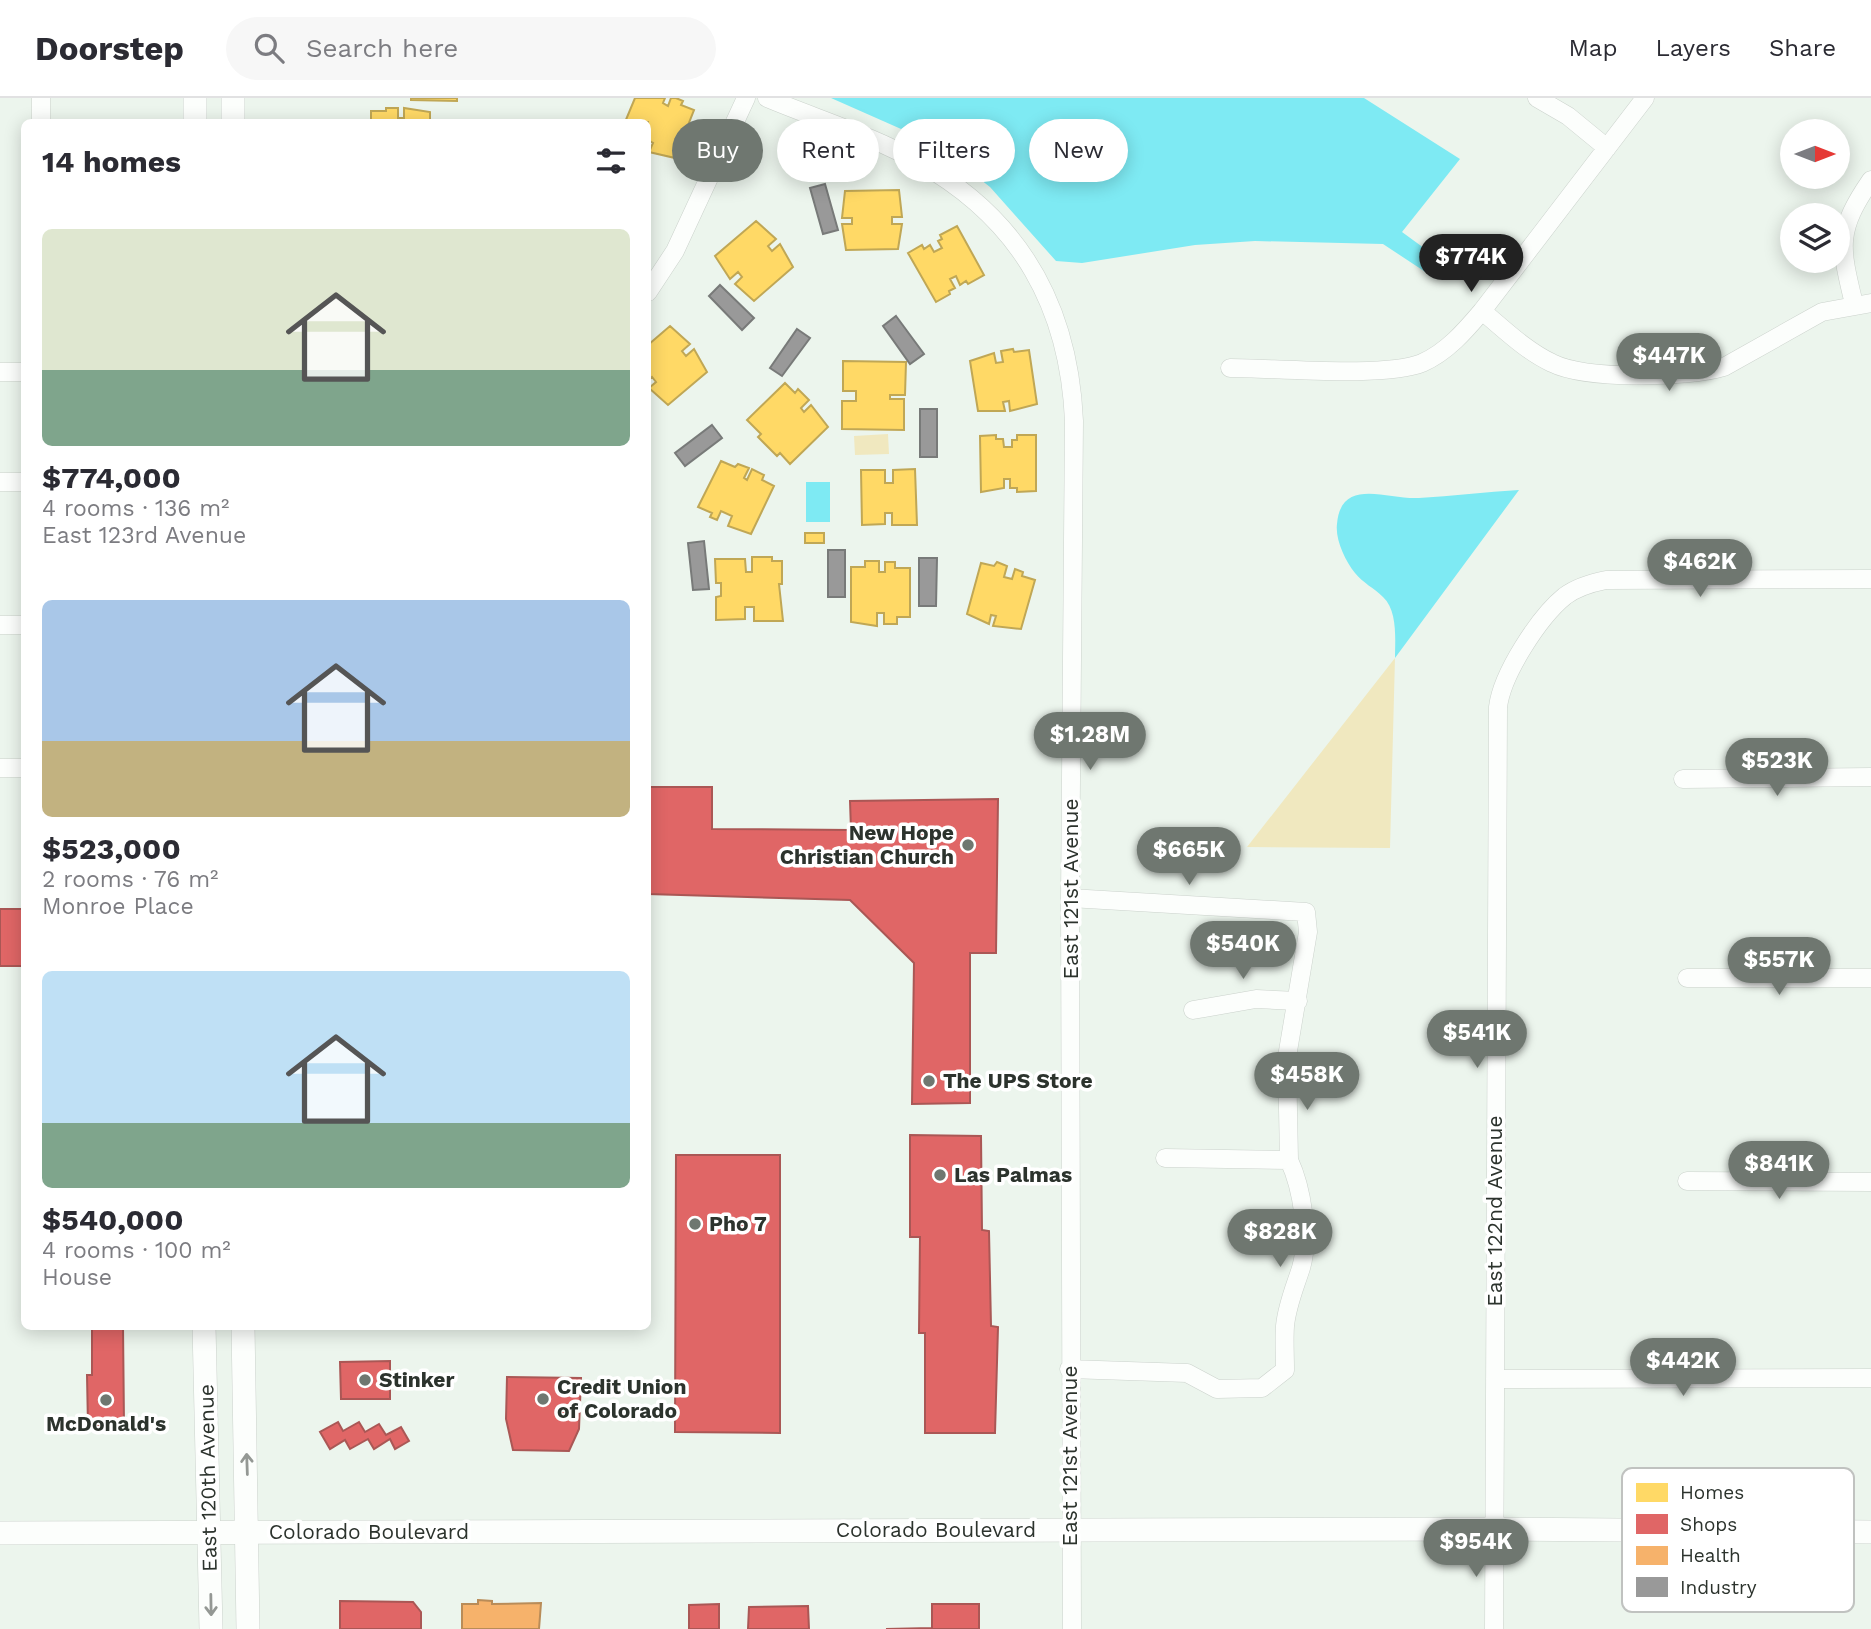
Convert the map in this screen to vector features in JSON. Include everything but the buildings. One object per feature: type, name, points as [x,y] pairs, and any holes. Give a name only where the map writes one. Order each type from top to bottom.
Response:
[{"type":"main road","points":[[195,98],[195,119]]},
{"type":"main road","points":[[233,98],[233,119]]},
{"type":"main road","name":"East 120th Avenue","points":[[204,1330],[211,1629]]},
{"type":"main road","name":"East 120th Avenue","points":[[243,1330],[248,1629]]},
{"type":"main road","name":"Colorado Boulevard","points":[[0,1533],[1622,1530]]},
{"type":"street","points":[[41,98],[41,119]]},
{"type":"street","points":[[651,288],[676,251],[746,98]]},
{"type":"street","name":"East 121st Avenue","points":[[767,98],[909,158],[956,185],[1004,229],[1033,269],[1052,305],[1069,365],[1074,421],[1069,1369],[1072,1629]]},
{"type":"street","points":[[1537,98],[1568,116],[1606,148]]},
{"type":"street","points":[[1230,368],[1402,369],[1422,363],[1450,345],[1482,311],[1645,98]]},
{"type":"street","points":[[1482,311],[1539,356],[1564,368],[1593,373],[1710,372],[1724,367],[1822,312],[1863,303],[1844,263],[1844,230],[1855,204],[1871,180]]},
{"type":"street","points":[[0,372],[21,372]]},
{"type":"street","points":[[0,482],[21,482]]},
{"type":"street","name":"East 122nd Avenue","points":[[1494,1629],[1500,690],[1508,669],[1534,635],[1567,595],[1586,584],[1606,580],[1871,579]]},
{"type":"street","points":[[0,625],[21,625]]},
{"type":"street","points":[[0,768],[21,768]]},
{"type":"street","points":[[1683,779],[1871,777]]},
{"type":"street","points":[[1069,1369],[1187,1373],[1217,1389],[1262,1388],[1285,1370],[1285,1326],[1291,1293],[1302,1265],[1303,1218],[1298,1180],[1289,1160],[1286,1057],[1298,1001],[1308,932],[1306,912],[1070,898]]},
{"type":"street","points":[[1687,978],[1871,978]]},
{"type":"street","points":[[1193,1010],[1256,999],[1298,1001]]},
{"type":"street","points":[[1165,1158],[1289,1160]]},
{"type":"street","points":[[1687,1181],[1871,1182]]},
{"type":"street","points":[[1494,1379],[1871,1378]]},
{"type":"shaded area","points":[[888,434],[889,454],[855,455],[854,436]]},
{"type":"shaded area","points":[[1395,658],[1390,848],[1247,847]]},
{"type":"water","points":[[831,98],[1364,98],[1460,159],[1402,232],[1465,278],[1433,277],[1383,244],[1255,241],[1195,245],[1082,263],[1056,261],[984,182],[1015,182],[1015,119],[893,119],[893,125]]},
{"type":"water","points":[[806,482],[830,482],[830,522],[806,522]]},
{"type":"water","points":[[1519,490],[1395,658],[1395,626],[1391,610],[1380,594],[1361,580],[1344,556],[1337,530],[1340,509],[1347,500],[1357,495],[1380,494],[1419,498]]},
{"type":"place","name":"New Hope Christian Church","points":[[968,845]]},
{"type":"place","name":"The UPS Store","points":[[929,1081]]},
{"type":"place","name":"Las Palmas","points":[[940,1175]]},
{"type":"place","name":"Pho 7","points":[[695,1224]]},
{"type":"place","name":"Stinker","points":[[365,1380]]},
{"type":"place","name":"Credit Union of Colorado","points":[[543,1399]]},
{"type":"place","name":"McDonald's","points":[[106,1400]]}]
